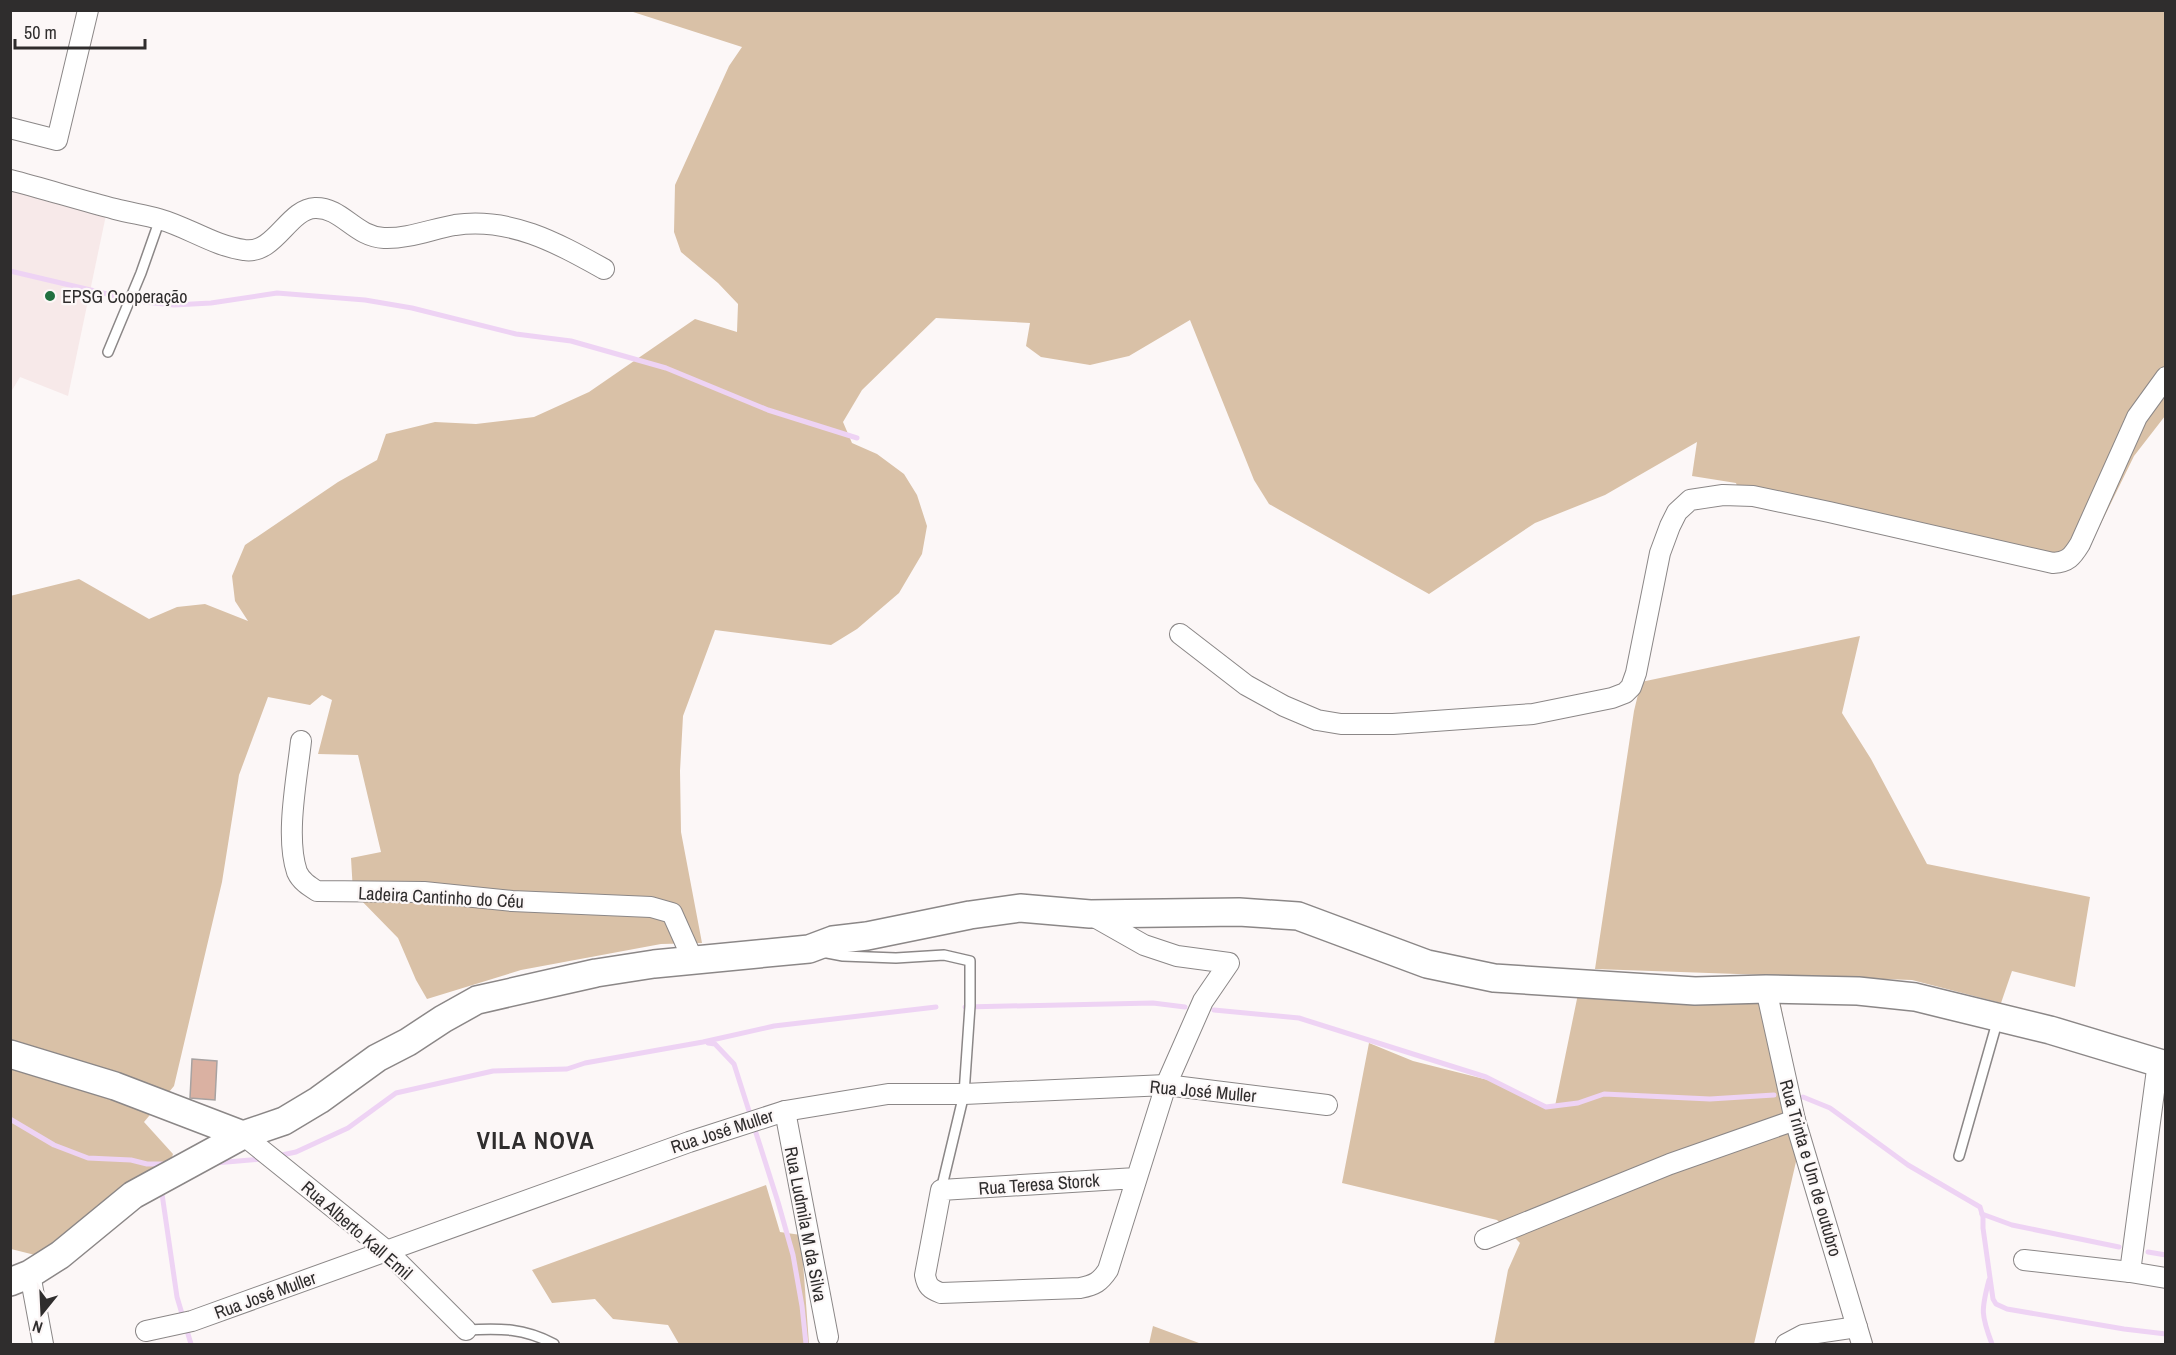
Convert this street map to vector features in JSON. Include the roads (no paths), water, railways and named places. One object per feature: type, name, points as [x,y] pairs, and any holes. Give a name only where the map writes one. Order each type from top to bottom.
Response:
[{"type":"street","points":[[10,128],[57,140],[88,10]]},
{"type":"street","points":[[10,180],[118,210],[160,219],[220,244],[246,251],[260,250],[296,217],[313,208],[331,210],[366,235],[385,238],[458,225],[495,223],[528,232],[561,245],[604,270]]},
{"type":"street","points":[[1180,634],[1246,685],[1265,696],[1317,720],[1341,724],[1393,724],[1533,714],[1612,698],[1625,693],[1631,687],[1636,673],[1660,552],[1677,512],[1690,500],[1723,495],[1753,496],[2052,563],[2064,562],[2073,557],[2080,544],[2137,417],[2166,377]]},
{"type":"street","name":"Ladeira Cantinho do Céu","points":[[301,741],[292,841],[298,873],[306,884],[317,891],[424,892],[512,901],[651,907],[672,913],[693,960]]},
{"type":"street","points":[[44,1344],[20,1278],[60,1255],[134,1195],[243,1135],[284,1121],[302,1111],[376,1058],[408,1042],[477,1000],[596,973],[654,964],[809,949],[833,940],[1020,908],[1090,914],[1239,912],[1298,916],[1427,964],[1494,978],[1695,991],[1766,989],[1858,991],[1915,997],[1999,1017],[2162,1064],[2130,1272]]},
{"type":"street","points":[[941,1190],[925,1275],[927,1284],[932,1289],[941,1293],[1080,1288],[1101,1281],[1108,1270],[1166,1085],[1203,1001],[1229,963],[1177,956],[1144,945],[1090,914]]},
{"type":"street","name":"Rua Trinta e Um de outubro","points":[[1766,989],[1795,1120],[1859,1336]]},
{"type":"street","points":[[10,1054],[115,1086],[243,1135]]},
{"type":"street","name":"Rua José Muller","points":[[146,1331],[192,1322],[689,1142],[785,1111],[888,1094],[964,1094],[1166,1085],[1327,1105]]},
{"type":"street","name":"Rua Ludmila M da Silva","points":[[785,1111],[828,1337]]},
{"type":"street","points":[[1485,1239],[1670,1164],[1795,1120]]},
{"type":"street","name":"Rua Alberto Kall Emil","points":[[243,1135],[387,1251],[466,1330]]},
{"type":"street","name":"Rua Teresa Storck","points":[[941,1190],[1136,1178]]},
{"type":"street","points":[[2024,1260],[2166,1278]]},
{"type":"street","points":[[1786,1344],[1803,1335],[1859,1336]]},
{"type":"lane","points":[[108,352],[141,273],[160,219]]},
{"type":"lane","points":[[809,949],[843,956],[896,958],[944,955],[970,961],[970,1006],[964,1094],[941,1190]]},
{"type":"lane","points":[[1959,1156],[1999,1017]]},
{"type":"lane","points":[[466,1330],[501,1328],[536,1335],[554,1344]]},
{"type":"waterway","points":[[10,271],[116,296]]},
{"type":"waterway","points":[[144,302],[174,305],[211,303],[277,293],[365,300],[412,308],[516,334],[571,341],[666,368],[768,410],[857,438]]},
{"type":"waterway","points":[[965,1007],[1153,1003],[1185,1007]]},
{"type":"waterway","points":[[277,1156],[296,1152],[348,1128],[396,1093],[493,1071],[567,1069],[585,1063],[703,1042],[774,1026],[936,1007]]},
{"type":"waterway","points":[[1214,1010],[1299,1018],[1486,1077],[1546,1107],[1578,1103],[1604,1094],[1710,1099],[1774,1095]]},
{"type":"waterway","points":[[708,1043],[715,1044],[734,1064],[793,1255],[806,1344]]},
{"type":"waterway","points":[[1803,1097],[1830,1108],[1908,1165],[1980,1207],[1993,1299],[1996,1304],[2007,1309],[2166,1334]]},
{"type":"waterway","points":[[10,1119],[54,1145],[88,1158],[167,1164]]},
{"type":"waterway","points":[[215,1163],[262,1159]]},
{"type":"waterway","points":[[161,1187],[177,1297],[191,1344]]},
{"type":"waterway","points":[[1982,1214],[2012,1225],[2119,1247]]},
{"type":"waterway","points":[[2148,1252],[2166,1255]]},
{"type":"waterway","points":[[1989,1280],[1983,1312],[1992,1344]]},
{"type":"place","name":"EPSG Cooperação","points":[[50,296]]},
{"type":"district","name":"VILA NOVA","points":[[536,1140]]}]
